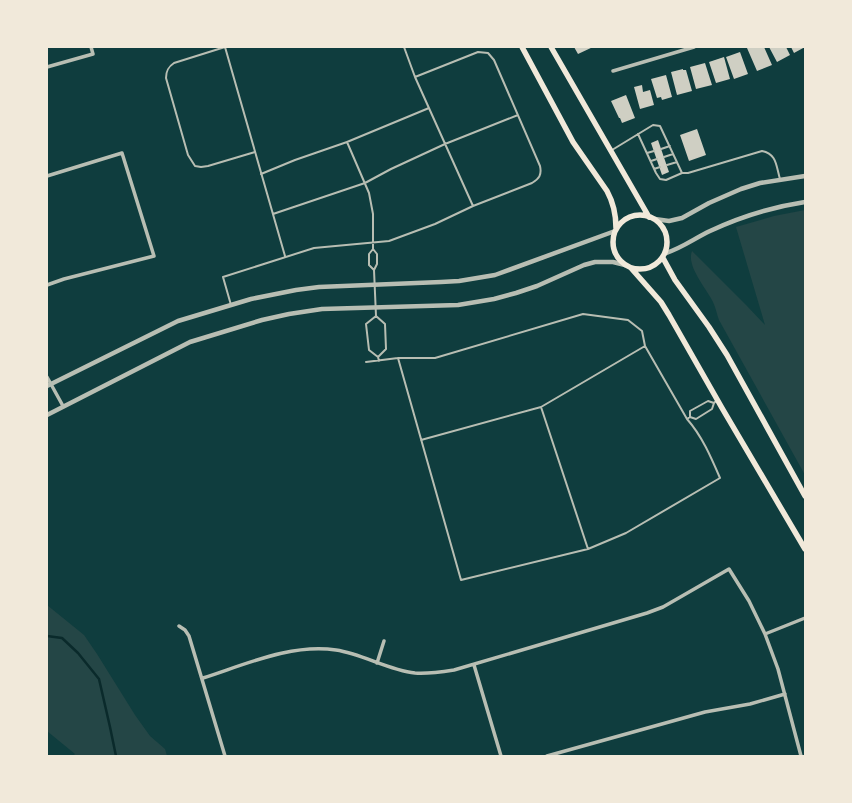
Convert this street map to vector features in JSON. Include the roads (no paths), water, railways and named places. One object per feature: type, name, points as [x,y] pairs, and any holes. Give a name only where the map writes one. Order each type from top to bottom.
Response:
[{"type":"main road","points":[[522,47],[573,142],[609,195],[616,216],[616,229],[613,239],[617,256],[625,265],[631,268],[649,268],[664,255],[667,245],[666,233],[663,228],[652,218],[611,151],[551,47]]},
{"type":"main road","points":[[616,229],[631,216],[643,215],[652,218]]},
{"type":"main road","points":[[664,255],[676,280],[727,355],[805,496]]},
{"type":"main road","points":[[631,268],[661,302],[716,401],[805,549]]},
{"type":"street","points":[[47,68],[93,54],[91,47]]},
{"type":"street","points":[[612,71],[694,47]]},
{"type":"street","points":[[47,176],[122,153],[154,256],[64,279],[47,285]]},
{"type":"street","points":[[652,218],[669,221],[682,218],[726,195],[760,183],[805,176]]},
{"type":"street","points":[[664,255],[711,230],[763,210],[805,202]]},
{"type":"street","points":[[49,385],[178,321],[251,299],[319,287],[441,282],[480,278],[495,275],[616,229]]},
{"type":"street","points":[[47,415],[190,342],[242,326],[289,314],[322,309],[458,305],[494,299],[537,286],[584,264],[605,262],[625,265]]},
{"type":"street","points":[[47,377],[49,385],[63,406]]},
{"type":"street","points":[[203,678],[292,651],[313,648],[337,650],[376,663],[415,673],[454,670],[648,613],[663,607],[729,569],[750,601],[765,634],[778,669],[801,756]]},
{"type":"street","points":[[765,634],[805,618]]},
{"type":"street","points":[[179,626],[185,630],[189,636],[203,678],[225,756]]},
{"type":"street","points":[[376,663],[384,641]]},
{"type":"street","points":[[474,665],[501,756]]},
{"type":"street","points":[[547,756],[706,712],[750,704],[784,694]]},
{"type":"lane","points":[[255,152],[208,166],[195,166],[188,155],[166,78],[168,68],[174,63],[225,47],[285,256]]},
{"type":"lane","points":[[404,47],[415,77],[473,206]]},
{"type":"lane","points":[[231,305],[223,277],[314,248],[389,241],[435,224],[473,206],[532,184],[540,176],[540,166],[494,60],[488,53],[478,52],[415,77]]},
{"type":"lane","points":[[261,174],[295,160],[347,142],[429,108]]},
{"type":"lane","points":[[273,214],[365,183],[445,144],[518,115]]},
{"type":"lane","points":[[611,151],[653,125],[660,126],[682,173]]},
{"type":"lane","points":[[638,134],[660,179],[666,180],[682,173],[688,173],[762,151],[769,152],[774,157],[780,179]]},
{"type":"lane","points":[[347,142],[369,193],[372,208],[373,249],[377,254],[378,264],[374,270],[376,316],[385,324],[386,349],[378,357]]},
{"type":"lane","points":[[661,148],[670,146]]},
{"type":"lane","points":[[647,153],[654,151]]},
{"type":"lane","points":[[664,157],[673,154]]},
{"type":"lane","points":[[650,161],[657,159]]},
{"type":"lane","points":[[667,165],[677,162]]},
{"type":"lane","points":[[654,169],[660,168]]},
{"type":"lane","points":[[373,249],[369,254],[369,265],[374,270]]},
{"type":"lane","points":[[366,362],[398,358],[435,358],[583,314],[628,320],[642,331],[645,346],[687,419],[704,443],[720,478],[626,533],[588,549],[461,580],[398,358]]},
{"type":"lane","points":[[376,316],[366,324],[369,350],[378,357],[379,361]]},
{"type":"lane","points":[[421,440],[541,407],[645,346]]},
{"type":"lane","points":[[708,401],[716,401],[712,410],[696,419],[690,417],[690,411],[708,401]]},
{"type":"lane","points":[[541,407],[588,549]]},
{"type":"waterway","points":[[47,636],[62,638],[78,653],[99,679],[116,756]]}]
